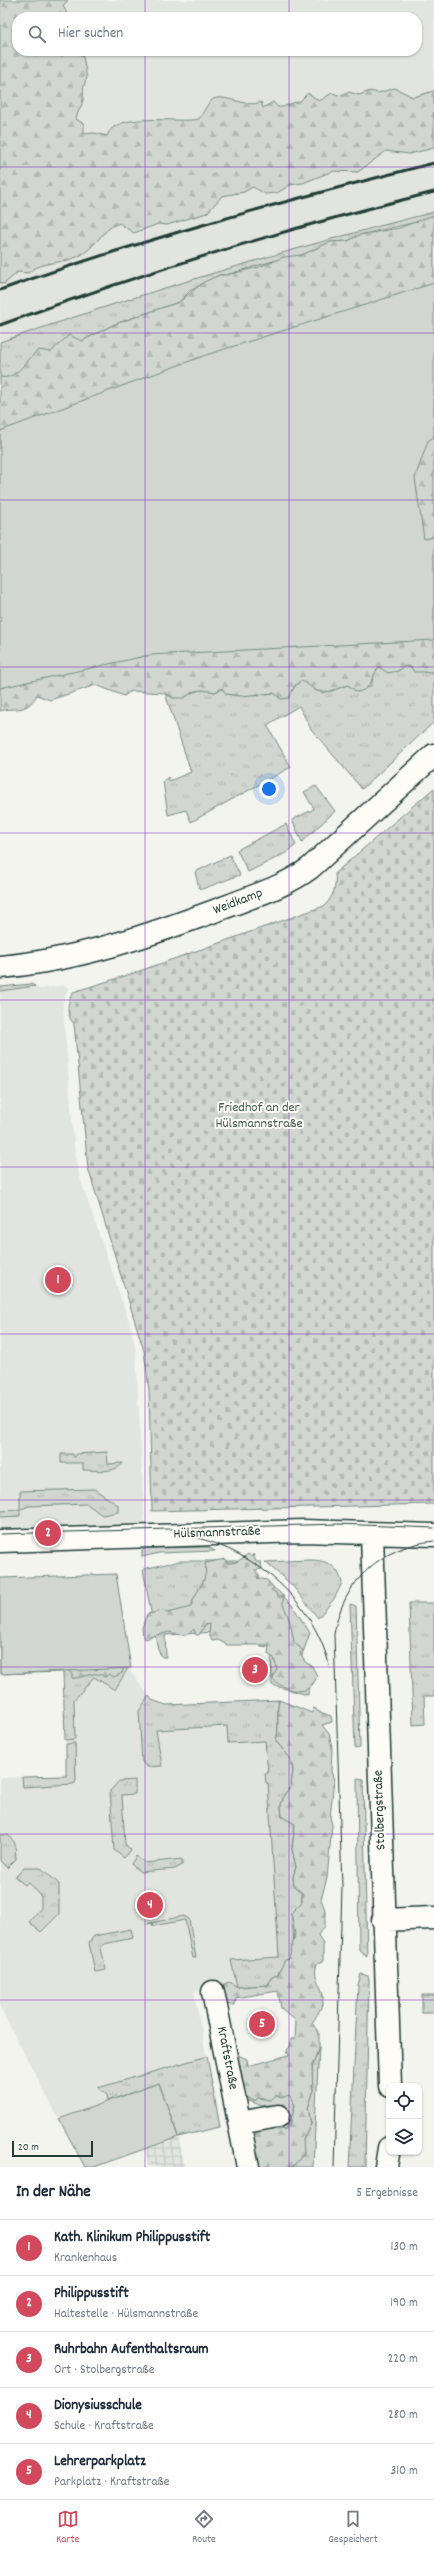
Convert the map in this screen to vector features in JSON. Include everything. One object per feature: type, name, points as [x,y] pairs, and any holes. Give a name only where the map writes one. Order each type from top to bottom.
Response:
[{"type":"street","name":"Weidkamp","points":[[0,967],[55,960],[113,946],[180,924],[288,881],[310,868],[434,754]]},
{"type":"street","name":"Hülsmannstraße","points":[[0,1541],[303,1531],[434,1535]]},
{"type":"street","name":"Stolbergstraße","points":[[372,1534],[390,2083]]},
{"type":"street","points":[[384,1920],[434,1918]]},
{"type":"street","name":"Kraftstraße","points":[[214,1992],[248,2167]]},
{"type":"street","points":[[240,2123],[278,2116]]},
{"type":"street","points":[[386,2167],[388,2155]]},
{"type":"street","points":[[396,2155],[398,2167]]},
{"type":"shaded area","points":[[53,0],[434,0],[434,212],[185,282],[0,342],[0,267],[59,56],[422,56],[422,12],[54,12]]},
{"type":"shaded area","points":[[31,984],[41,989],[63,985],[69,988],[63,1002],[75,1156],[81,1181],[131,1327],[136,1351],[145,1536],[0,1541],[0,987]]},
{"type":"shaded area","points":[[128,1668],[152,1700],[166,1705],[279,1700],[289,1960],[237,1987],[220,1986],[194,1992],[220,2127],[178,2137],[159,2083],[59,2119],[0,2008],[0,1778],[67,1775],[63,1672]]},
{"type":"shaded area","points":[[178,2137],[185,2167],[149,2167],[145,2149]]},
{"type":"green space","points":[[0,0],[68,0],[63,6],[66,12],[12,12],[12,56],[83,56],[87,78],[85,81],[83,100],[76,119],[84,124],[84,134],[94,133],[107,136],[112,128],[122,123],[134,121],[199,119],[208,104],[216,98],[249,104],[261,102],[263,108],[273,102],[278,107],[281,107],[299,102],[308,93],[319,101],[332,93],[342,96],[349,92],[359,95],[370,91],[378,93],[395,88],[413,97],[434,91],[434,148],[409,154],[386,151],[358,172],[333,171],[303,183],[290,185],[277,193],[265,194],[253,187],[244,192],[222,196],[207,213],[167,225],[158,224],[134,233],[119,223],[108,230],[89,249],[77,257],[39,266],[28,273],[18,272],[4,284],[0,283]]},
{"type":"green space","points":[[434,212],[434,215],[426,220],[359,235],[348,241],[330,242],[302,255],[273,261],[226,275],[219,275],[190,291],[179,302],[115,324],[82,341],[51,352],[15,375],[5,378],[0,377],[0,342],[107,306],[216,272],[324,241]]},
{"type":"green space","points":[[434,215],[434,293],[0,449],[0,377],[11,376],[16,373],[38,350],[51,352],[69,335],[82,341],[115,324],[179,302],[204,282],[219,275],[226,275],[259,267],[284,257],[302,255],[330,242],[348,241],[359,235],[399,228]]},
{"type":"green space","points":[[434,283],[434,436],[428,441],[415,478],[424,539],[434,537],[434,640],[150,655],[0,688],[0,431],[206,355]]},
{"type":"green space","points":[[434,403],[434,672],[414,672],[411,667],[405,666],[398,671],[388,673],[379,667],[369,686],[362,691],[357,692],[348,685],[324,692],[318,691],[301,681],[294,688],[289,698],[281,699],[274,693],[240,696],[226,694],[222,688],[215,692],[202,690],[194,691],[184,698],[173,698],[165,693],[131,691],[124,696],[96,685],[50,700],[37,695],[33,701],[24,708],[0,711],[0,649]]},
{"type":"green space","points":[[405,666],[429,673],[434,672],[434,722],[362,789],[311,729],[299,706],[267,725],[291,767],[191,822],[186,810],[168,815],[163,781],[168,777],[169,781],[191,772],[165,693],[171,696],[180,697],[202,690],[215,692],[236,689],[267,694],[274,693],[281,699],[301,681],[306,682],[315,690],[321,692],[348,685],[357,692],[371,686],[374,673],[379,667],[398,671]]},
{"type":"green space","points":[[316,786],[335,811],[302,842],[292,820],[314,809],[304,792]]},
{"type":"green space","name":"Friedhof an der Hülsmannstraße","points":[[434,788],[434,1504],[152,1511],[149,1390],[144,1351],[88,1168],[74,1024],[68,1012],[68,1004],[71,996],[73,992],[131,974],[324,906],[334,891],[335,873]]},
{"type":"green space","points":[[286,824],[296,845],[286,853],[248,872],[237,850]]},
{"type":"green space","points":[[230,855],[240,875],[202,889],[199,888],[195,872]]},
{"type":"green space","points":[[31,984],[35,986],[0,991],[0,987]]},
{"type":"green space","points":[[107,1452],[108,1464],[123,1463],[115,1469],[99,1471],[83,1470],[83,1463],[61,1463],[61,1454],[73,1454],[74,1457],[76,1454]]},
{"type":"green space","points":[[94,1489],[118,1505],[118,1512],[102,1515],[87,1504],[29,1506],[20,1510],[20,1491]]},
{"type":"green space","points":[[20,1510],[20,1516],[0,1517],[0,1511]]},
{"type":"green space","points":[[208,1547],[215,1551],[159,1553],[142,1557],[142,1550],[148,1548]]},
{"type":"green space","points":[[248,1554],[252,1557],[253,1554],[256,1562],[261,1562],[262,1569],[255,1570],[260,1576],[257,1578],[267,1580],[274,1588],[271,1590],[276,1593],[277,1597],[283,1597],[283,1605],[290,1622],[294,1643],[303,1650],[300,1653],[305,1662],[312,1666],[317,1676],[308,1689],[300,1691],[290,1689],[275,1682],[273,1678],[277,1669],[274,1658],[268,1654],[269,1645],[227,1645],[218,1640],[212,1641],[209,1634],[210,1624],[205,1625],[199,1635],[196,1635],[194,1629],[185,1635],[169,1632],[152,1636],[147,1639],[143,1637],[142,1628],[147,1614],[163,1611],[167,1613],[191,1607],[205,1576],[205,1563],[225,1559],[227,1563],[233,1563]]},
{"type":"green space","points":[[180,1561],[236,1561],[279,1592],[292,1605],[310,1633],[301,1658],[309,1674],[308,1695],[272,1685],[271,1647],[260,1646],[259,1643],[236,1644],[235,1631],[165,1635],[166,1657],[162,1657],[158,1650],[143,1569]]},
{"type":"green space","points":[[321,1561],[330,1565],[338,1572],[342,1583],[334,1599],[318,1618],[292,1585],[265,1562]]},
{"type":"green space","points":[[116,1574],[131,1668],[0,1674],[0,1578]]},
{"type":"green space","points":[[409,1603],[434,1603],[434,1696],[424,1696],[425,1724],[413,1725]]},
{"type":"green space","points":[[350,1604],[356,1606],[360,1748],[355,1749]]},
{"type":"green space","points":[[0,1633],[128,1668],[115,1690],[94,1677],[74,1700],[75,1739],[65,1740],[63,1672],[0,1674]]},
{"type":"green space","points":[[124,1667],[122,1673],[114,1677],[109,1674],[105,1677],[92,1674],[72,1678],[72,1674],[67,1670]]},
{"type":"green space","points":[[149,1696],[152,1700],[166,1705],[279,1700],[278,1731],[276,1741],[290,1758],[293,1770],[291,1786],[284,1795],[281,1805],[282,1816],[295,1824],[292,1849],[296,1867],[293,1877],[294,1886],[302,1893],[302,1902],[291,1913],[293,1924],[293,1949],[291,1955],[288,1962],[278,1974],[271,1978],[268,1985],[237,1987],[231,1960],[279,1957],[268,1783],[266,1783],[265,1774],[268,1773],[265,1741],[228,1743],[227,1726],[156,1730],[162,1766],[147,1767],[142,1762],[139,1711]]},
{"type":"green space","points":[[279,1700],[312,1713],[313,1708],[331,1716],[332,1722],[322,1725],[329,1734],[332,1747],[331,1771],[334,1780],[330,1817],[332,1825],[327,1878],[321,1899],[325,1910],[325,1926],[318,1935],[323,1944],[323,1961],[317,1964],[316,1968],[316,1978],[322,1991],[323,1999],[321,2008],[312,2023],[319,2033],[319,2047],[312,2068],[313,2093],[308,2108],[311,2124],[303,2140],[304,2154],[292,2167],[260,2167],[250,2137],[258,2131],[259,2127],[267,2125],[277,2130],[286,2129],[290,2124],[295,2105],[289,2095],[281,2098],[275,2095],[270,2100],[258,2098],[254,2101],[247,2097],[241,2098],[240,2064],[236,2060],[238,2055],[247,2059],[248,2066],[289,2055],[287,2050],[290,2047],[291,2039],[295,2039],[296,2021],[281,2008],[278,1991],[236,1998],[235,2005],[221,2004],[220,1986],[229,1982],[238,1987],[268,1985],[271,1978],[278,1974],[285,1960],[289,1959],[295,1934],[291,1913],[302,1902],[302,1893],[294,1886],[293,1877],[296,1867],[292,1849],[295,1824],[282,1817],[281,1805],[284,1795],[291,1786],[293,1770],[290,1758],[276,1741],[278,1731]]},
{"type":"green space","points":[[75,1743],[76,1781],[74,1784],[23,1787],[22,1777],[66,1776],[66,1744]]},
{"type":"green space","points":[[357,1778],[363,1779],[367,1956],[359,1950]]},
{"type":"green space","points":[[135,1780],[135,1794],[122,1795],[125,1844],[131,1850],[124,1858],[114,1850],[110,1791],[119,1781]]},
{"type":"green space","points":[[0,1835],[8,1835],[15,1843],[16,1859],[7,1868],[0,1861]]},
{"type":"green space","points":[[136,1856],[145,1863],[182,1859],[182,1865],[175,1869],[140,1872],[131,1864]]},
{"type":"green space","points":[[24,1868],[41,1868],[59,1884],[59,1914],[41,1932],[29,1922],[41,1908],[41,1896],[28,1882],[25,1885],[15,1877]]},
{"type":"green space","points":[[184,1916],[189,1919],[196,1958],[193,1958],[185,1920],[153,1926],[152,1923],[146,1924]]},
{"type":"green space","points":[[131,1929],[133,1938],[104,1944],[101,1948],[106,1970],[95,1972],[89,1943],[94,1936]]},
{"type":"green space","points":[[361,1974],[368,1976],[369,1980],[365,2167],[349,2167],[358,1985]]},
{"type":"green space","points":[[422,1995],[434,1995],[434,2013],[422,2013]]},
{"type":"green space","points":[[319,2047],[313,2167],[292,2167],[298,2157],[303,2140],[311,2124],[308,2108],[313,2093],[312,2068]]},
{"type":"green space","points":[[207,2056],[220,2127],[178,2137],[159,2083],[108,2101],[107,2095],[98,2088]]},
{"type":"green space","points":[[159,2083],[178,2137],[94,2167],[85,2167],[59,2119]]},
{"type":"green space","points":[[276,2095],[290,2095],[295,2105],[290,2124],[286,2129],[274,2129],[288,2125],[284,2104],[262,2106],[247,2100],[247,2097],[254,2101],[258,2098],[264,2100]]},
{"type":"tram line","points":[[0,1534],[338,1524],[434,1528]]},
{"type":"tram line","points":[[175,1533],[202,1539],[227,1549],[251,1562],[273,1578],[292,1597],[309,1618],[321,1642],[330,1668]]},
{"type":"tram line","points":[[334,2167],[342,1887],[334,1634],[339,1615],[346,1598],[356,1583],[368,1570],[381,1559],[397,1550],[415,1544],[434,1541]]},
{"type":"railway","points":[[0,290],[53,271],[161,237],[325,191],[434,163]]},
{"type":"railway","points":[[0,325],[107,287],[215,252],[434,192]]},
{"type":"place","name":"Kath. Klinikum Philippusstift","points":[[58,1280]]},
{"type":"place","name":"Philippusstift","points":[[48,1533]]},
{"type":"place","name":"Ruhrbahn Aufenthaltsraum","points":[[255,1670]]},
{"type":"place","name":"Dionysiusschule","points":[[150,1905]]},
{"type":"place","name":"Lehrerparkplatz","points":[[262,2024]]}]
